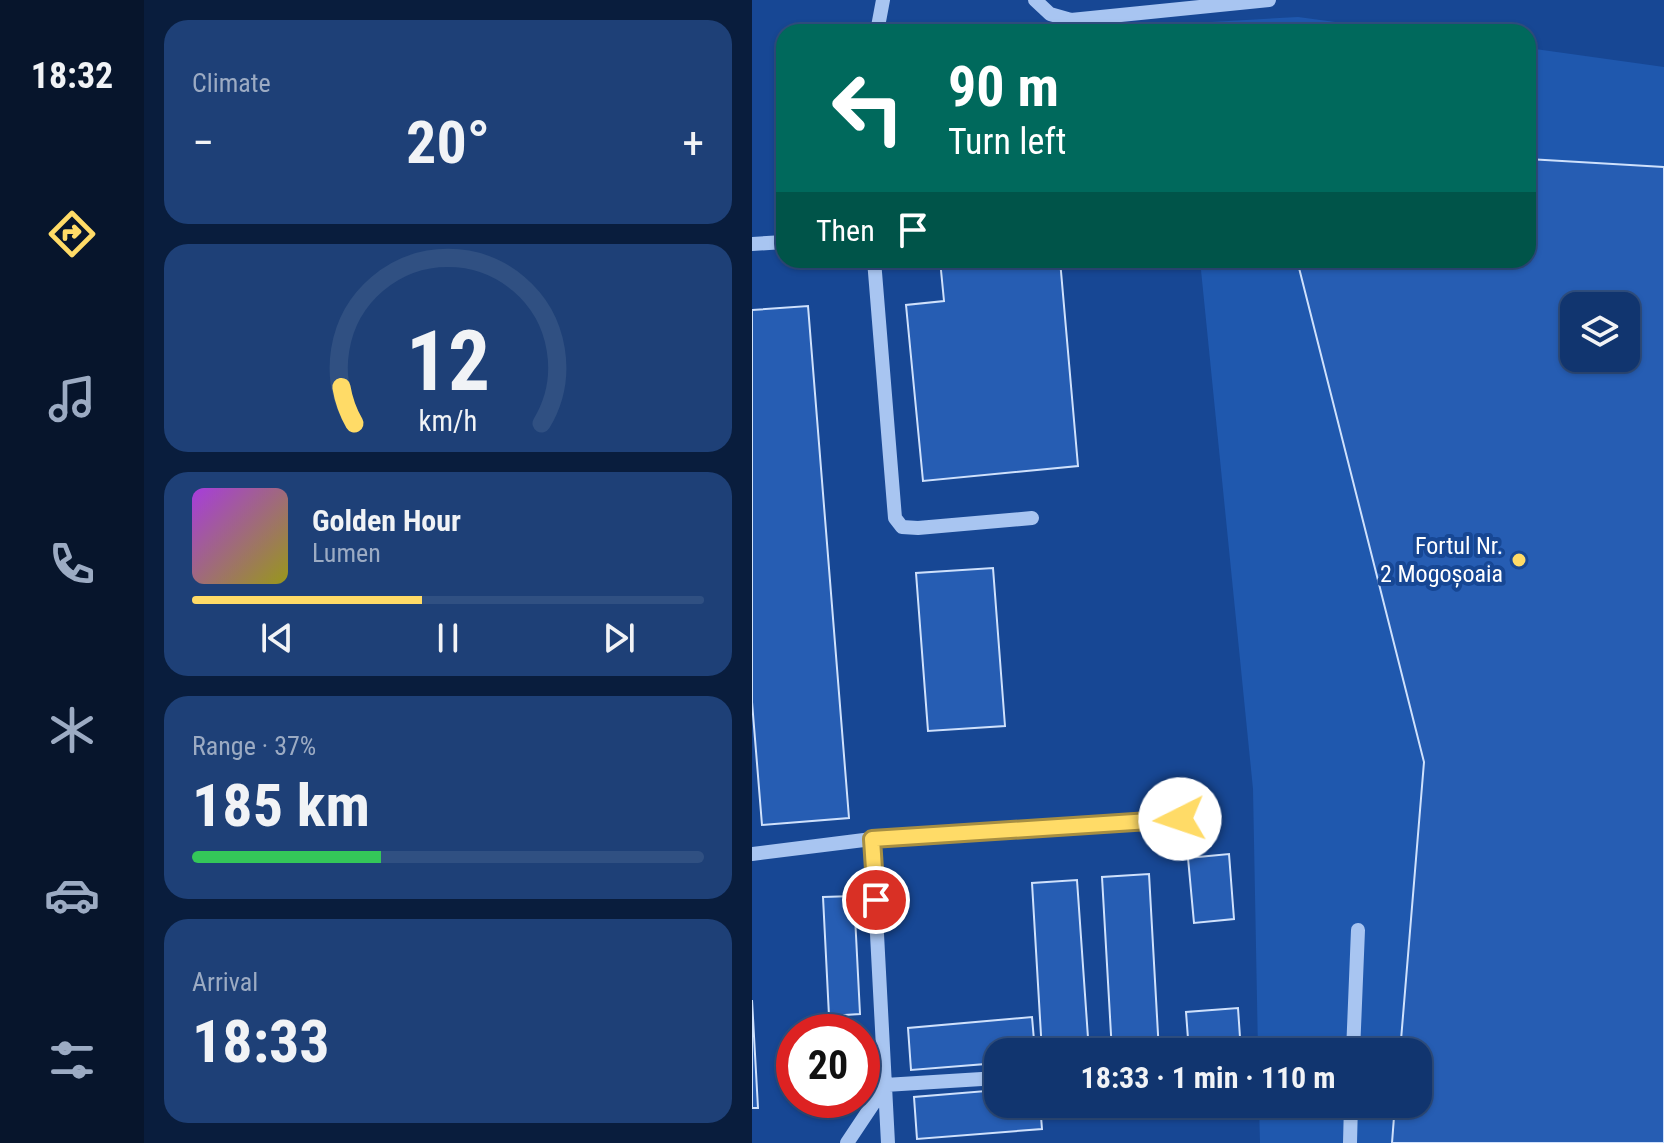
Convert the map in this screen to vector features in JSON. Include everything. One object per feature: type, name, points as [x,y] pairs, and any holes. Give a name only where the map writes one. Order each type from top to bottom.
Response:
[{"type":"lane","points":[[878,24],[883,0]]},
{"type":"lane","points":[[1035,0],[1050,14],[1071,20],[1269,0]]},
{"type":"lane","points":[[752,244],[776,242]]},
{"type":"lane","points":[[875,268],[895,518],[902,527],[918,528],[1032,518]]},
{"type":"lane","points":[[752,854],[872,839],[1180,819]]},
{"type":"lane","points":[[872,839],[888,1143]]},
{"type":"lane","points":[[1354,1038],[1358,930]]},
{"type":"lane","points":[[885,1085],[984,1079]]},
{"type":"lane","points":[[847,1143],[885,1085]]},
{"type":"lane","points":[[1350,1143],[1351,1118]]},
{"type":"shaded area","points":[[1298,17],[1350,24],[1176,24]]},
{"type":"shaded area","name":"Fortul Nr. 2 Mogoșoaia","points":[[1536,49],[1664,67],[1664,1143],[1260,1143],[1259,1118],[1432,1118],[1432,1038],[1258,1038],[1253,789],[1201,268],[1536,268]]},
{"type":"building","name":"Fortul Nr. 2 Mogoșoaia","points":[[1536,159],[1664,167],[1664,1143],[1392,1143],[1394,1118],[1432,1118],[1432,1038],[1401,1038],[1424,762],[1299,268],[1536,268]]},
{"type":"building","points":[[941,268],[1061,268],[1078,466],[923,481],[906,305],[944,301]]},
{"type":"building","points":[[808,306],[849,818],[762,825],[752,702],[752,310]]},
{"type":"building","points":[[993,568],[1005,726],[928,731],[916,573]]},
{"type":"building","points":[[1229,854],[1234,919],[1194,923],[1188,858]]},
{"type":"building","points":[[1149,874],[1158,1038],[1111,1038],[1102,877]]},
{"type":"building","points":[[1077,880],[1088,1038],[1041,1038],[1032,883]]},
{"type":"building","points":[[854,896],[860,1014],[829,1014],[823,897]]},
{"type":"building","points":[[752,1000],[758,1108],[752,1108]]},
{"type":"building","points":[[1238,1008],[1240,1038],[1188,1038],[1186,1012]]},
{"type":"building","points":[[1032,1017],[1034,1038],[984,1038],[984,1064],[911,1070],[908,1028]]},
{"type":"building","points":[[984,1091],[984,1118],[1041,1118],[1042,1129],[917,1139],[914,1097]]},
{"type":"place","name":"Fortul Nr. 2 Mogoșoaia","points":[[1519,560]]},
{"type":"route","points":[[876,900],[872,839],[1180,819]]}]
